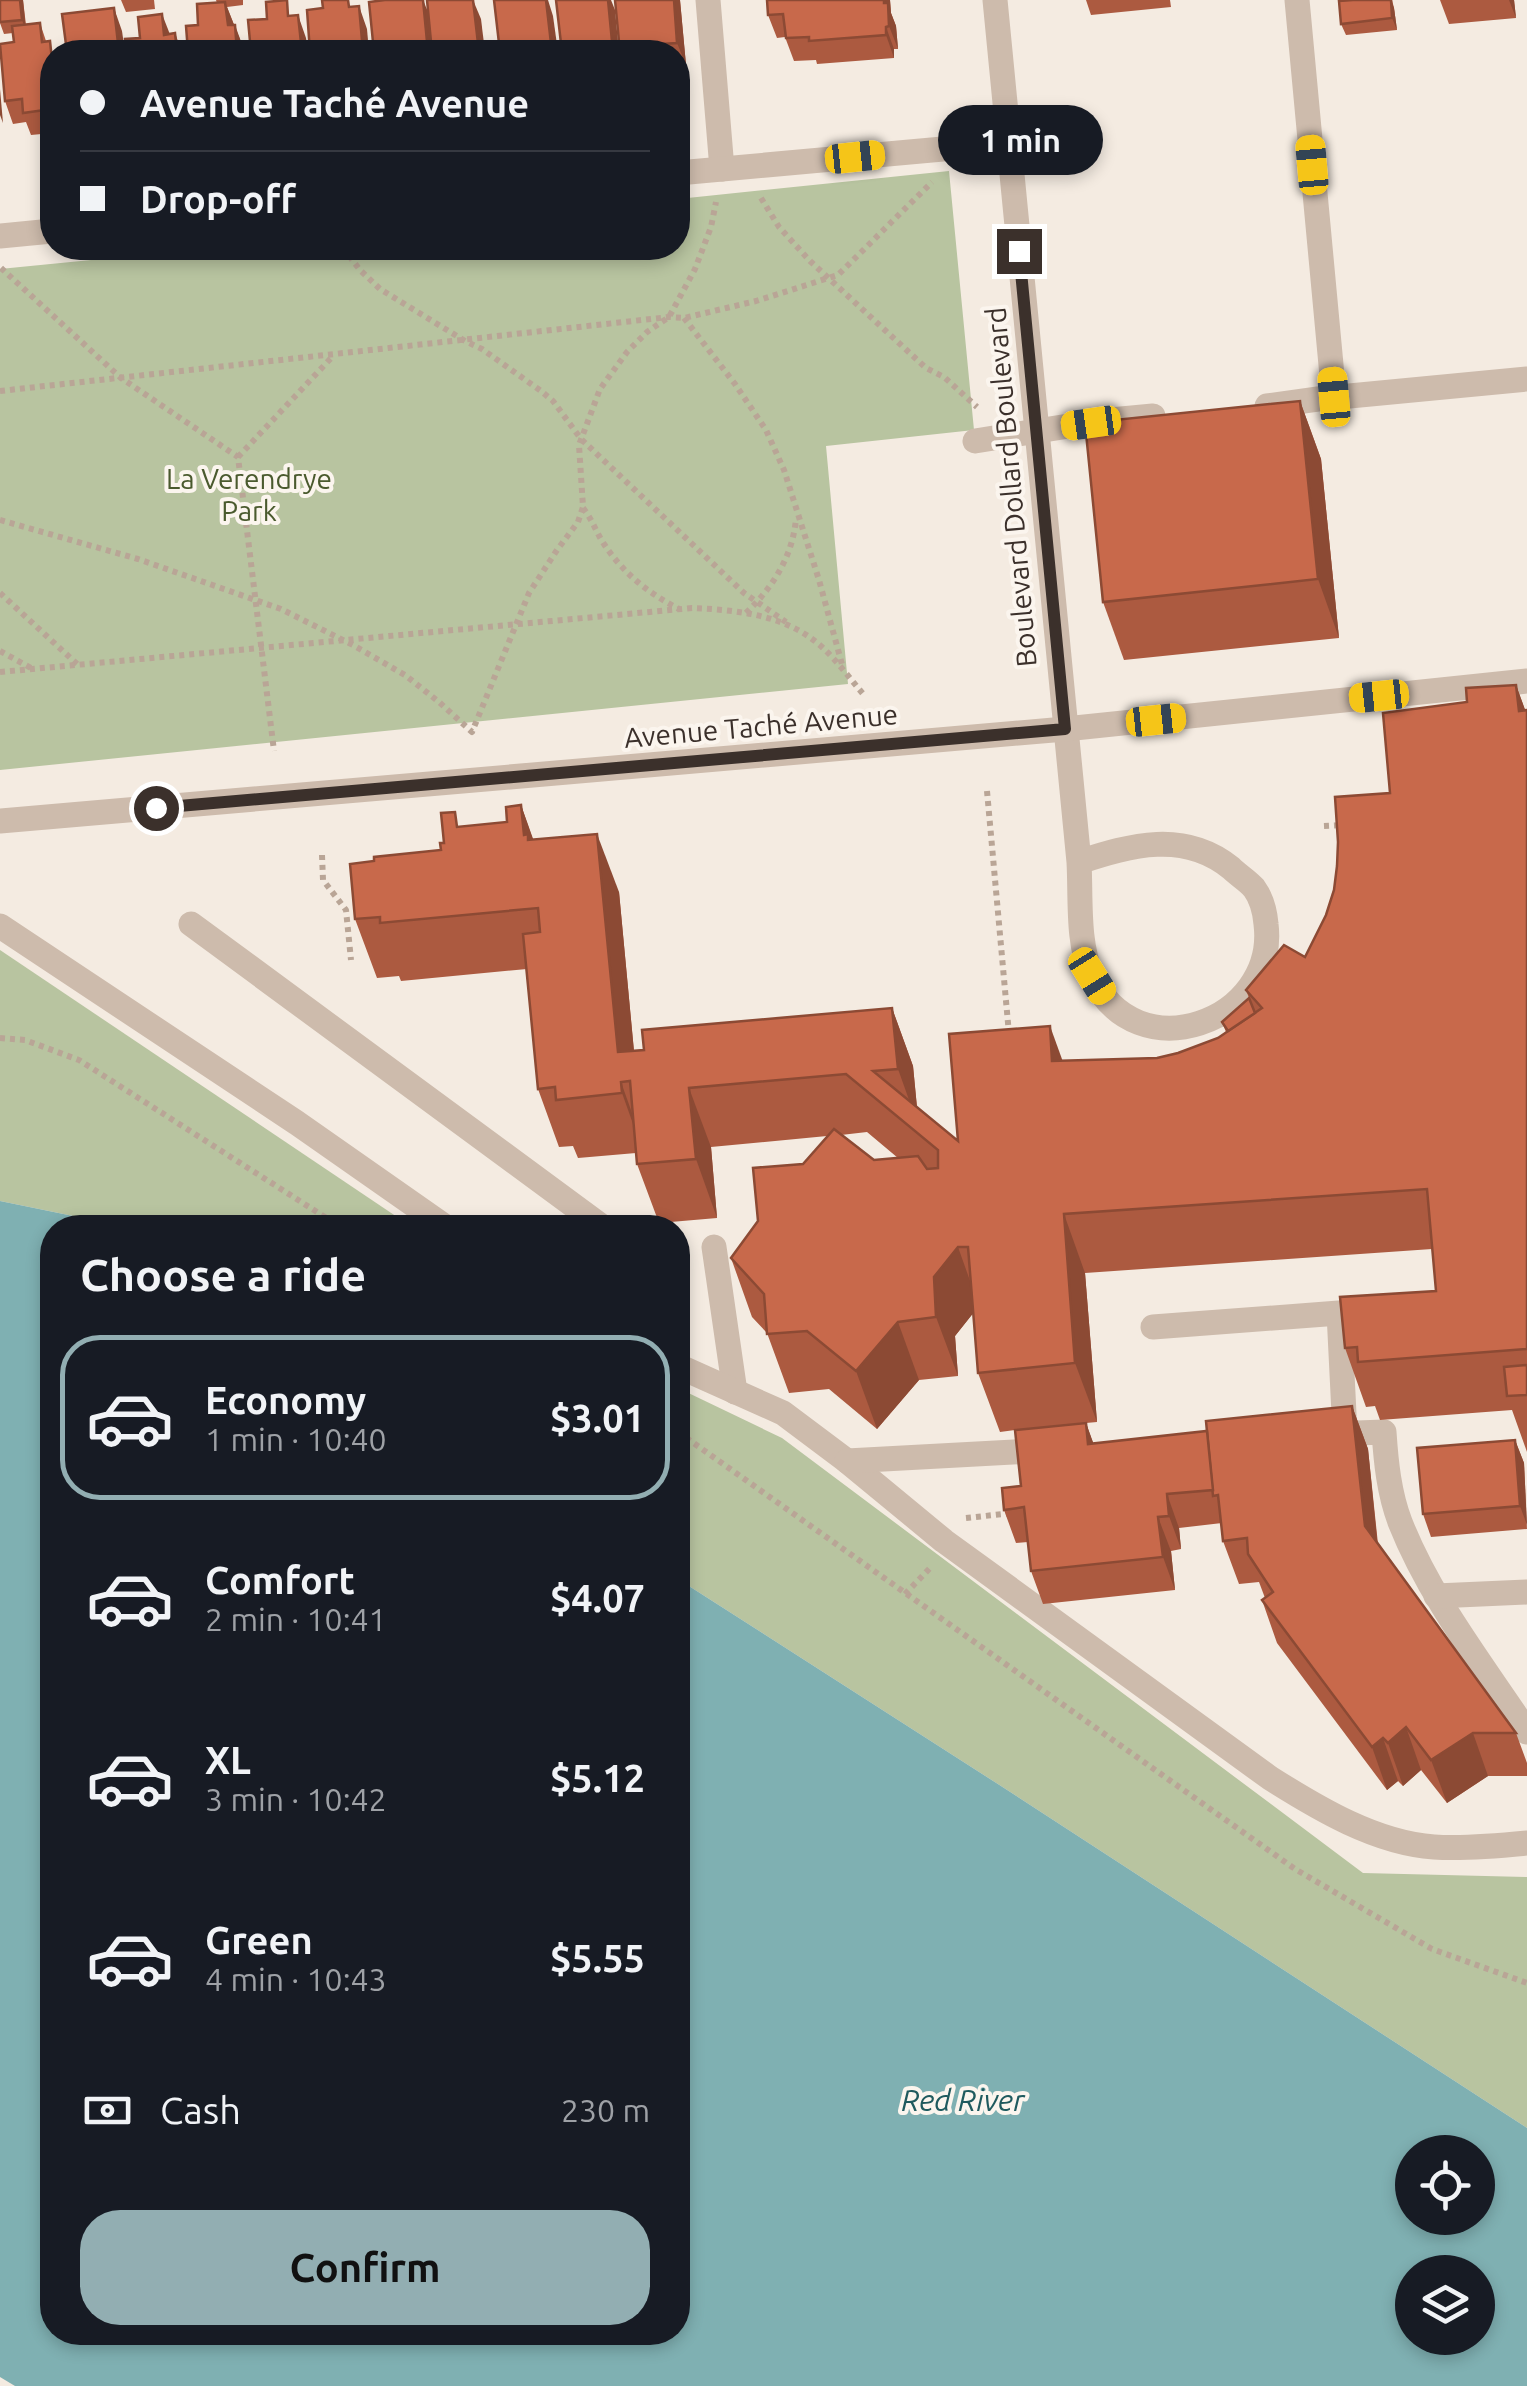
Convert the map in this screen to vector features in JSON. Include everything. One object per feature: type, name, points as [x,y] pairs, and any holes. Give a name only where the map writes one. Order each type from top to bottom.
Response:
[{"type":"street","points":[[708,0],[735,168]]},
{"type":"street","name":"Boulevard Dollard Boulevard","points":[[995,0],[1079,862]]},
{"type":"street","points":[[1296,0],[1334,397]]},
{"type":"street","points":[[690,173],[1009,143]]},
{"type":"street","points":[[0,236],[40,232]]},
{"type":"street","points":[[1234,409],[1527,379]]},
{"type":"street","points":[[974,441],[1100,421],[1170,415]]},
{"type":"street","name":"Avenue Taché Avenue","points":[[0,821],[1065,729],[1527,681]]},
{"type":"street","points":[[1167,843],[1203,850],[1226,864],[1254,888],[1262,904],[1268,938],[1265,958],[1254,982],[1222,1014],[1200,1024],[1154,1027],[1119,1014],[1092,976],[1085,950],[1079,862],[1122,848],[1167,843]]},
{"type":"street","points":[[191,924],[586,1215]]},
{"type":"street","points":[[0,926],[428,1215]]},
{"type":"street","points":[[714,1247],[736,1392]]},
{"type":"street","points":[[1152,1327],[1339,1313],[1345,1434]]},
{"type":"street","points":[[690,1371],[783,1413],[944,1541],[1301,1798],[1403,1842],[1434,1846],[1527,1842]]},
{"type":"street","points":[[1305,1436],[1384,1432],[1386,1469],[1400,1520],[1424,1575],[1527,1732]]},
{"type":"street","points":[[847,1461],[1066,1449]]},
{"type":"street","points":[[1436,1596],[1527,1592]]},
{"type":"path","points":[[0,392],[684,318],[756,301],[838,275],[963,147]]},
{"type":"path","points":[[0,520],[138,559],[281,609],[405,675],[472,732],[528,594],[578,522],[583,507],[579,445],[600,389],[627,352],[669,317],[695,269],[735,168],[810,261],[926,368],[944,377],[986,414]]},
{"type":"path","points":[[352,260],[380,288],[464,342],[482,349],[553,401],[581,440],[744,593],[822,646],[864,695]]},
{"type":"path","points":[[0,268],[121,378],[238,457],[274,750]]},
{"type":"path","points":[[684,318],[766,430],[784,470],[844,671]]},
{"type":"path","points":[[238,457],[333,355]]},
{"type":"path","points":[[583,507],[601,540],[627,573],[680,609]]},
{"type":"path","points":[[746,613],[776,580],[795,533],[796,512]]},
{"type":"path","points":[[0,593],[78,664]]},
{"type":"path","points":[[0,672],[680,609],[727,609],[791,626]]},
{"type":"path","points":[[0,652],[32,669]]},
{"type":"path","points":[[988,791],[1009,1036]]},
{"type":"path","points":[[1324,826],[1356,824]]},
{"type":"path","points":[[322,855],[323,880],[346,910],[352,960]]},
{"type":"path","points":[[0,1038],[25,1040],[79,1060],[322,1215]]},
{"type":"path","points":[[690,1441],[1295,1870],[1432,1949],[1527,1983]]},
{"type":"path","points":[[952,1519],[1024,1512]]},
{"type":"path","points":[[905,1594],[936,1563]]},
{"type":"green space","name":"La Verendrye Park","points":[[949,171],[974,430],[826,446],[848,684],[0,770],[0,269],[91,260],[690,260],[690,198]]},
{"type":"green space","points":[[0,950],[394,1215],[68,1215],[0,1201]]},
{"type":"green space","points":[[690,1394],[782,1438],[1363,1873],[1527,1877],[1527,2128],[690,1587]]},
{"type":"water","name":"Red River","points":[[0,1201],[68,1215],[40,1215],[40,2345],[690,2345],[690,1587],[1527,2128],[1527,2386],[15,2386],[0,2377]]},
{"type":"building","points":[[0,0],[20,0],[22,20],[0,22]]},
{"type":"building","points":[[287,0],[288,16],[298,15],[301,40],[250,40],[248,20],[267,19],[266,2]]},
{"type":"building","points":[[322,0],[348,0],[349,7],[359,6],[362,40],[309,40],[307,10],[323,8]]},
{"type":"building","points":[[423,0],[427,40],[373,40],[369,2]]},
{"type":"building","points":[[427,0],[473,0],[478,40],[431,40]]},
{"type":"building","points":[[494,0],[546,0],[551,40],[499,40]]},
{"type":"building","points":[[556,0],[608,0],[612,40],[561,40]]},
{"type":"building","points":[[615,0],[674,0],[677,40],[619,40]]},
{"type":"building","points":[[767,0],[884,0],[888,3],[889,26],[886,35],[809,41],[809,37],[786,38],[783,14],[768,15]]},
{"type":"building","points":[[1391,0],[1392,18],[1341,24],[1339,1]]},
{"type":"building","points":[[225,2],[228,25],[235,25],[236,40],[187,40],[186,26],[198,25],[197,4]]},
{"type":"building","points":[[114,8],[118,40],[65,40],[62,14]]},
{"type":"building","points":[[162,14],[164,35],[175,33],[176,40],[125,40],[140,38],[138,17]]},
{"type":"building","points":[[40,23],[40,111],[23,113],[22,99],[5,101],[0,44],[14,42],[12,26]]},
{"type":"building","points":[[1300,401],[1318,579],[1103,602],[1085,423]]},
{"type":"building","points":[[1516,685],[1519,711],[1527,710],[1527,1349],[1358,1362],[1357,1347],[1345,1348],[1340,1297],[1436,1291],[1427,1189],[1064,1214],[1075,1363],[978,1373],[968,1247],[958,1247],[934,1277],[936,1317],[898,1322],[856,1371],[807,1331],[767,1334],[764,1294],[731,1258],[758,1221],[753,1168],[803,1164],[834,1129],[874,1160],[918,1156],[927,1169],[938,1168],[938,1150],[846,1074],[689,1088],[696,1159],[637,1164],[630,1081],[621,1082],[622,1093],[556,1100],[555,1087],[538,1089],[523,934],[540,932],[538,908],[380,923],[380,917],[355,919],[350,864],[374,861],[374,857],[441,850],[441,813],[455,812],[457,827],[507,822],[506,807],[521,805],[528,840],[597,834],[618,1052],[644,1050],[642,1030],[892,1008],[898,1069],[873,1071],[958,1141],[949,1034],[1050,1026],[1052,1061],[1157,1058],[1218,1038],[1262,1008],[1246,990],[1284,945],[1305,957],[1326,915],[1337,866],[1335,797],[1390,793],[1383,713],[1467,702],[1466,688]]},
{"type":"building","points":[[1249,998],[1255,1013],[1228,1031],[1222,1022]]},
{"type":"building","points":[[1527,1365],[1527,1395],[1507,1396],[1504,1367]]},
{"type":"building","points":[[1352,1406],[1365,1526],[1516,1733],[1473,1733],[1431,1760],[1406,1727],[1388,1743],[1383,1738],[1372,1747],[1262,1600],[1273,1592],[1248,1554],[1247,1538],[1223,1541],[1218,1495],[1213,1496],[1206,1421]]},
{"type":"building","points":[[1086,1423],[1088,1444],[1207,1431],[1213,1490],[1167,1494],[1169,1516],[1158,1517],[1163,1557],[1031,1571],[1024,1507],[1004,1510],[1002,1488],[1021,1486],[1015,1430]]},
{"type":"building","points":[[1515,1440],[1520,1506],[1423,1514],[1417,1448]]},
{"type":"route","points":[[156,808],[1065,729],[1019,251]]}]
